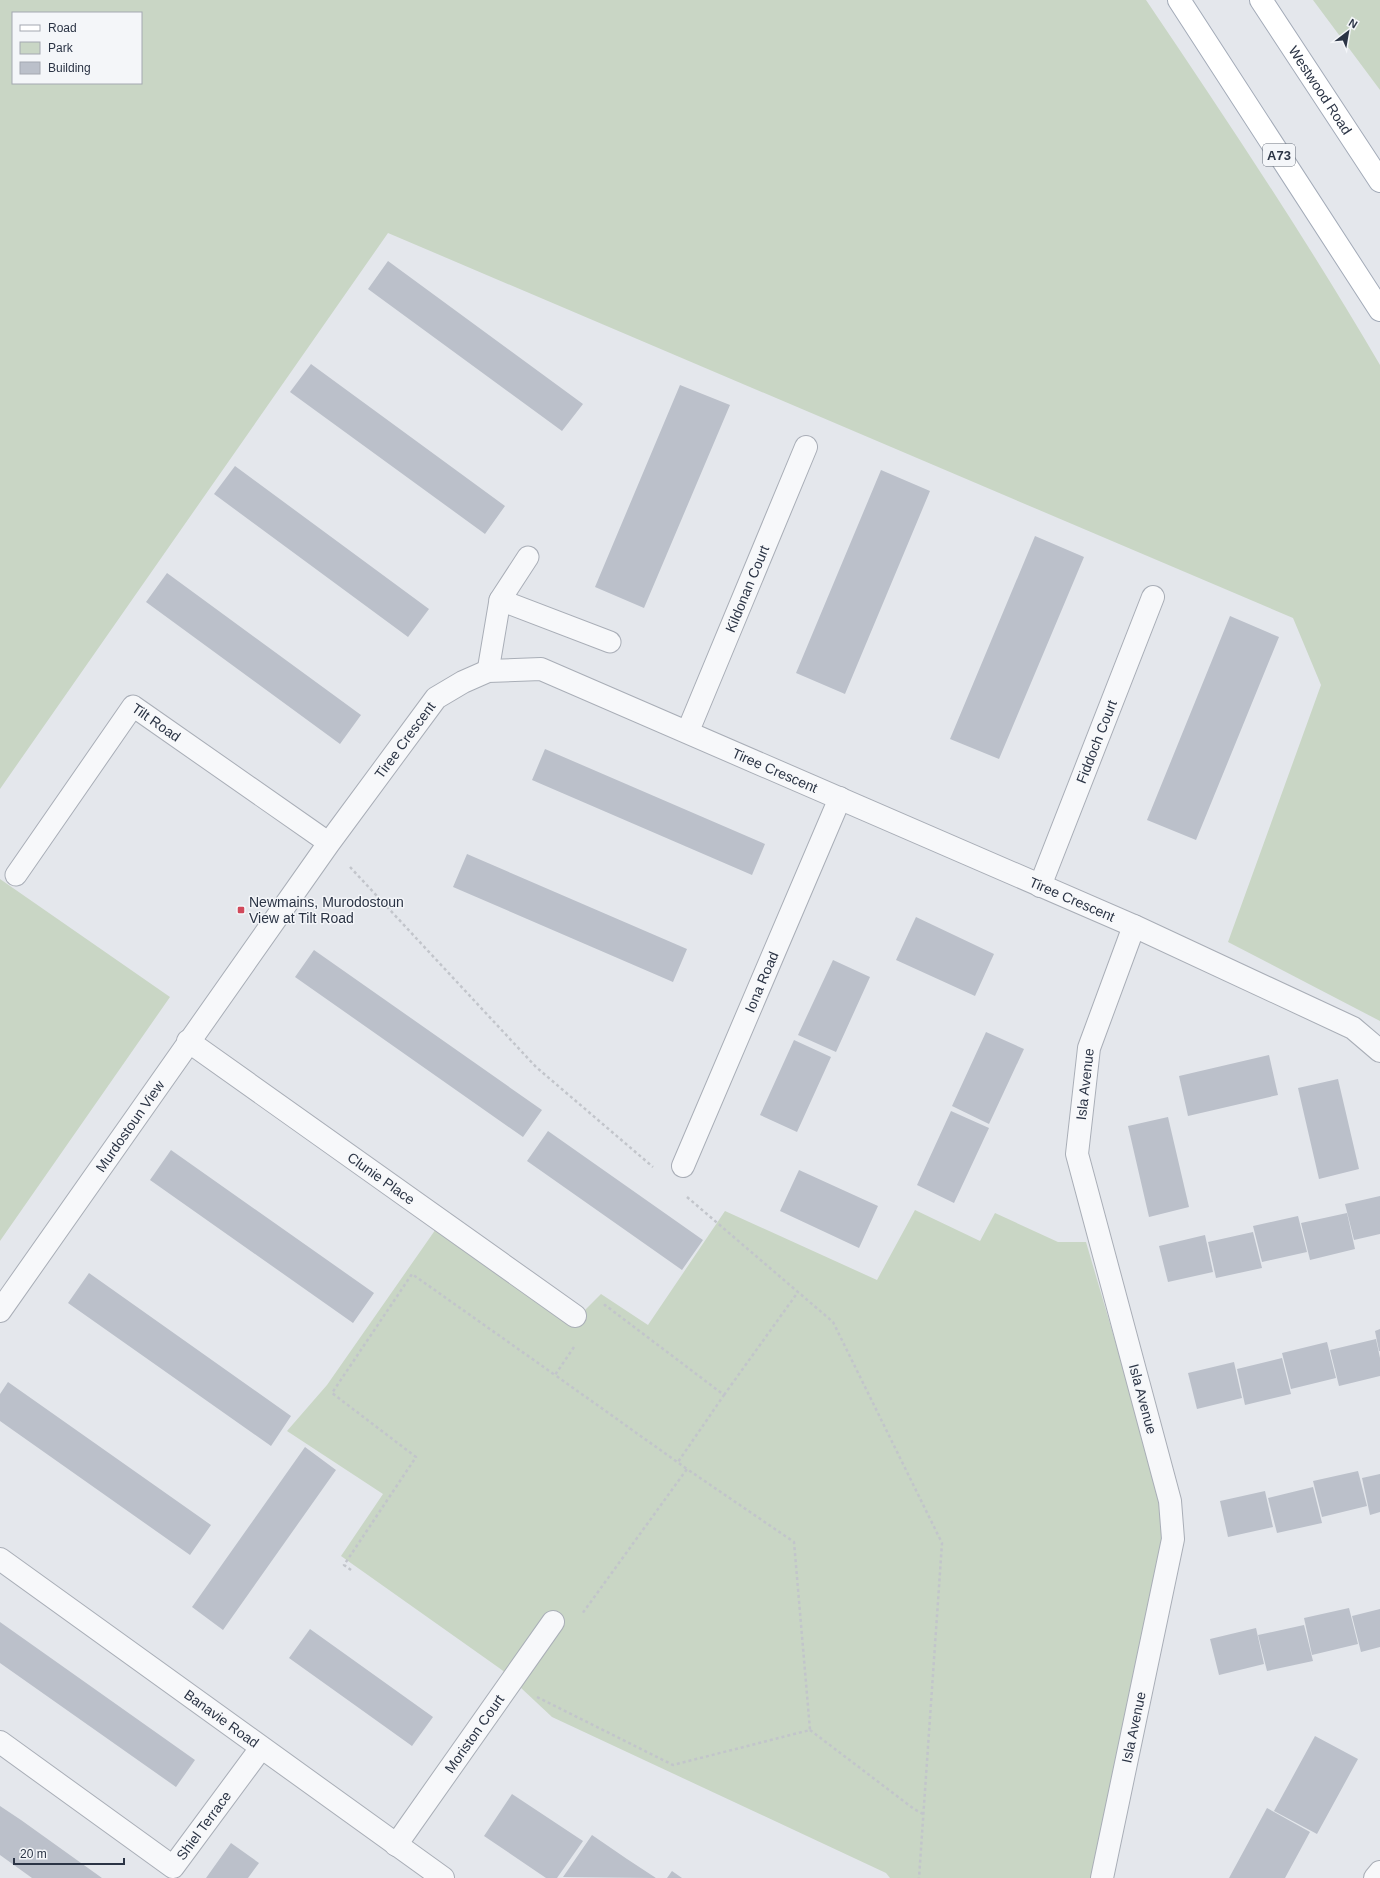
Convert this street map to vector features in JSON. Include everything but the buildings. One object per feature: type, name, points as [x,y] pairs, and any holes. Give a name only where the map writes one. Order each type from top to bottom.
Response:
[{"type":"main road","name":"A73","points":[[1179,0],[1380,310]]},
{"type":"main road","name":"Westwood Road","points":[[1261,0],[1380,181]]},
{"type":"street","name":"Kildonan Court","points":[[688,731],[806,447]]},
{"type":"street","name":"Fiddoch Court","points":[[1040,886],[1153,597]]},
{"type":"street","name":"Tiree Crescent","points":[[260,942],[328,843],[436,698],[463,682],[488,671],[541,668],[1134,926],[1352,1028],[1380,1051]]},
{"type":"street","name":"Iona Road","points":[[682,1166],[840,798]]},
{"type":"street","name":"Isla Avenue","points":[[1102,1878],[1173,1539],[1170,1501],[1078,1154],[1089,1048],[1134,926]]},
{"type":"street","name":"Murdostoun View","points":[[0,1312],[188,1041],[260,942]]},
{"type":"street","name":"Clunie Place","points":[[188,1041],[582,1320]]},
{"type":"street","name":"Banavie Road","points":[[0,1559],[443,1878]]},
{"type":"street","name":"Moriston Court","points":[[396,1845],[553,1622]]},
{"type":"street","name":"Shiel Terrace","points":[[0,1742],[173,1867],[262,1748]]},
{"type":"street","points":[[1376,1878],[1380,1872]]},
{"type":"lane","points":[[488,671],[500,600],[528,558]]},
{"type":"lane","points":[[500,600],[610,642]]},
{"type":"lane","name":"Tilt Road","points":[[16,876],[133,706],[328,843]]},
{"type":"path","points":[[328,843],[536,1067],[656,1170]]},
{"type":"path","points":[[686,1196],[833,1322],[942,1543],[919,1878]]},
{"type":"path","points":[[351,1570],[344,1565],[416,1457],[332,1393],[412,1274],[687,1469],[794,1542],[810,1730],[914,1809],[923,1814]]},
{"type":"path","points":[[678,1462],[798,1292]]},
{"type":"path","points":[[556,1375],[582,1320],[605,1305],[724,1395]]},
{"type":"path","points":[[553,1622],[569,1632],[687,1469]]},
{"type":"path","points":[[515,1676],[540,1700],[673,1765],[810,1730]]},
{"type":"green space","points":[[0,0],[1146,0],[1295,226],[1380,365],[1380,1021],[1228,942],[1321,685],[1293,618],[388,233],[0,789]]},
{"type":"green space","points":[[1313,0],[1380,0],[1380,90]]},
{"type":"green space","points":[[0,879],[170,997],[0,1241]]},
{"type":"green space","points":[[915,1210],[980,1241],[995,1213],[1058,1242],[1086,1242],[1163,1504],[1165,1540],[1093,1878],[890,1878],[886,1873],[552,1717],[502,1670],[341,1556],[383,1494],[287,1431],[327,1385],[438,1226],[572,1323],[601,1294],[648,1325],[725,1211],[877,1280]]},
{"type":"place","name":"Newmains, Murodostoun View at Tilt Road","points":[[241,910]]}]
